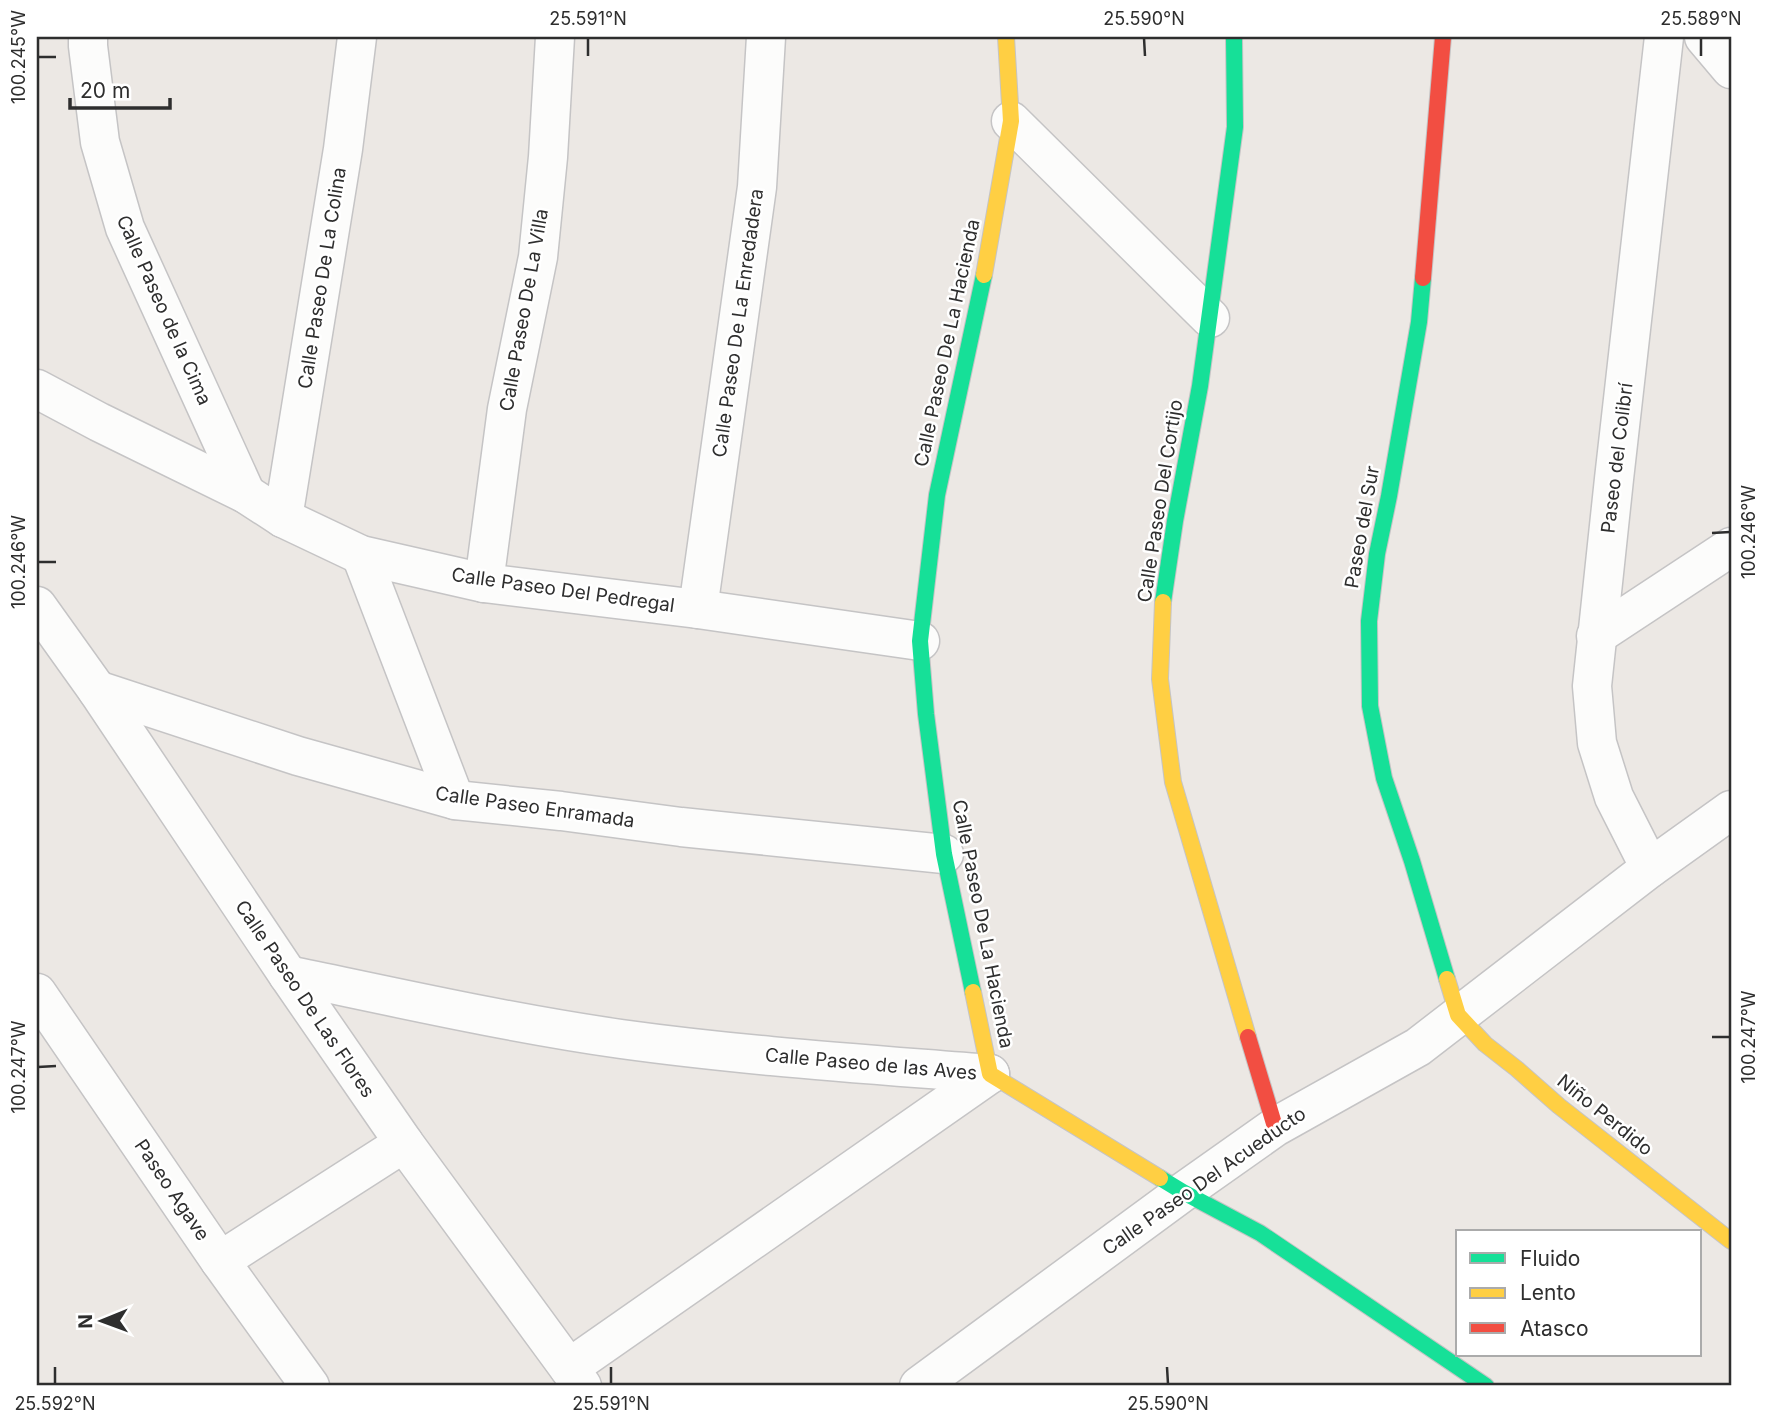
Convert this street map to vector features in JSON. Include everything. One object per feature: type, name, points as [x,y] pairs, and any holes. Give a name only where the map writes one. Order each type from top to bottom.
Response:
[{"type":"street","name":"Calle Paseo de la Cima","points":[[88,37],[100,142],[125,228],[246,494]]},
{"type":"street","name":"Calle Paseo De La Colina","points":[[283,518],[343,149],[357,37]]},
{"type":"street","name":"Calle Paseo De La Villa","points":[[485,583],[507,409],[538,257],[548,157],[555,37]]},
{"type":"street","name":"Calle Paseo De La Enredadera","points":[[698,609],[757,187],[766,37]]},
{"type":"street","name":"Calle Paseo De La Hacienda","points":[[1006,37],[1011,121],[990,248],[937,495],[920,641],[944,855],[990,1074],[1183,1192],[1260,1233],[1486,1386]]},
{"type":"street","name":"Calle Paseo Del Cortijo","points":[[1234,37],[1236,127],[1200,386],[1163,595],[1160,679],[1173,782],[1275,1127]]},
{"type":"street","name":"Paseo del Sur","points":[[1443,37],[1419,322],[1377,554],[1369,621],[1369,645],[1370,706],[1384,778],[1458,1015]]},
{"type":"street","name":"Paseo del Colibrí","points":[[1650,868],[1614,797],[1597,743],[1592,686],[1664,37]]},
{"type":"street","points":[[1704,37],[1731,69]]},
{"type":"street","points":[[1011,121],[1210,318]]},
{"type":"street","name":"Calle Paseo Del Pedregal","points":[[37,389],[246,494],[283,518],[361,555],[485,583],[698,609],[920,641]]},
{"type":"street","points":[[1597,636],[1731,547]]},
{"type":"street","points":[[361,555],[455,800]]},
{"type":"street","name":"Calle Paseo De Las Flores","points":[[37,606],[97,690],[404,1143],[575,1377]]},
{"type":"street","name":"Calle Paseo Enramada","points":[[97,690],[298,756],[455,800],[944,855]]},
{"type":"street","name":"Calle Paseo Del Acueducto","points":[[919,1386],[1275,1127],[1418,1046],[1650,868],[1731,810]]},
{"type":"street","name":"Calle Paseo de las Aves","points":[[288,975],[500,1019],[619,1038],[724,1052],[990,1074]]},
{"type":"street","name":"Paseo Agave","points":[[37,993],[220,1261],[310,1386]]},
{"type":"street","name":"Niño Perdido","points":[[1458,1015],[1485,1044],[1559,1106],[1731,1241]]},
{"type":"street","name":"Calle Paseo de las Aves","points":[[575,1377],[990,1074]]},
{"type":"street","points":[[220,1261],[404,1143]]},
{"type":"traffic: fast","points":[[1163,602],[1200,386],[1235,127],[1234,37]]},
{"type":"traffic: fast","points":[[973,992],[944,854],[926,714],[920,641],[937,495],[984,275]]},
{"type":"traffic: fast","points":[[1423,278],[1419,322],[1377,554],[1369,621],[1370,706],[1384,778],[1447,979]]},
{"type":"traffic: fast","points":[[1160,1178],[1260,1233],[1486,1386]]},
{"type":"traffic: slow","points":[[984,275],[1011,121],[1006,37]]},
{"type":"traffic: slow","points":[[1163,602],[1160,679],[1173,782],[1248,1037]]},
{"type":"traffic: slow","points":[[1447,979],[1458,1015],[1485,1044],[1559,1106],[1731,1241]]},
{"type":"traffic: slow","points":[[973,992],[990,1074],[1160,1178]]},
{"type":"traffic: jam","points":[[1423,278],[1443,37]]},
{"type":"traffic: jam","points":[[1248,1037],[1275,1127]]}]
